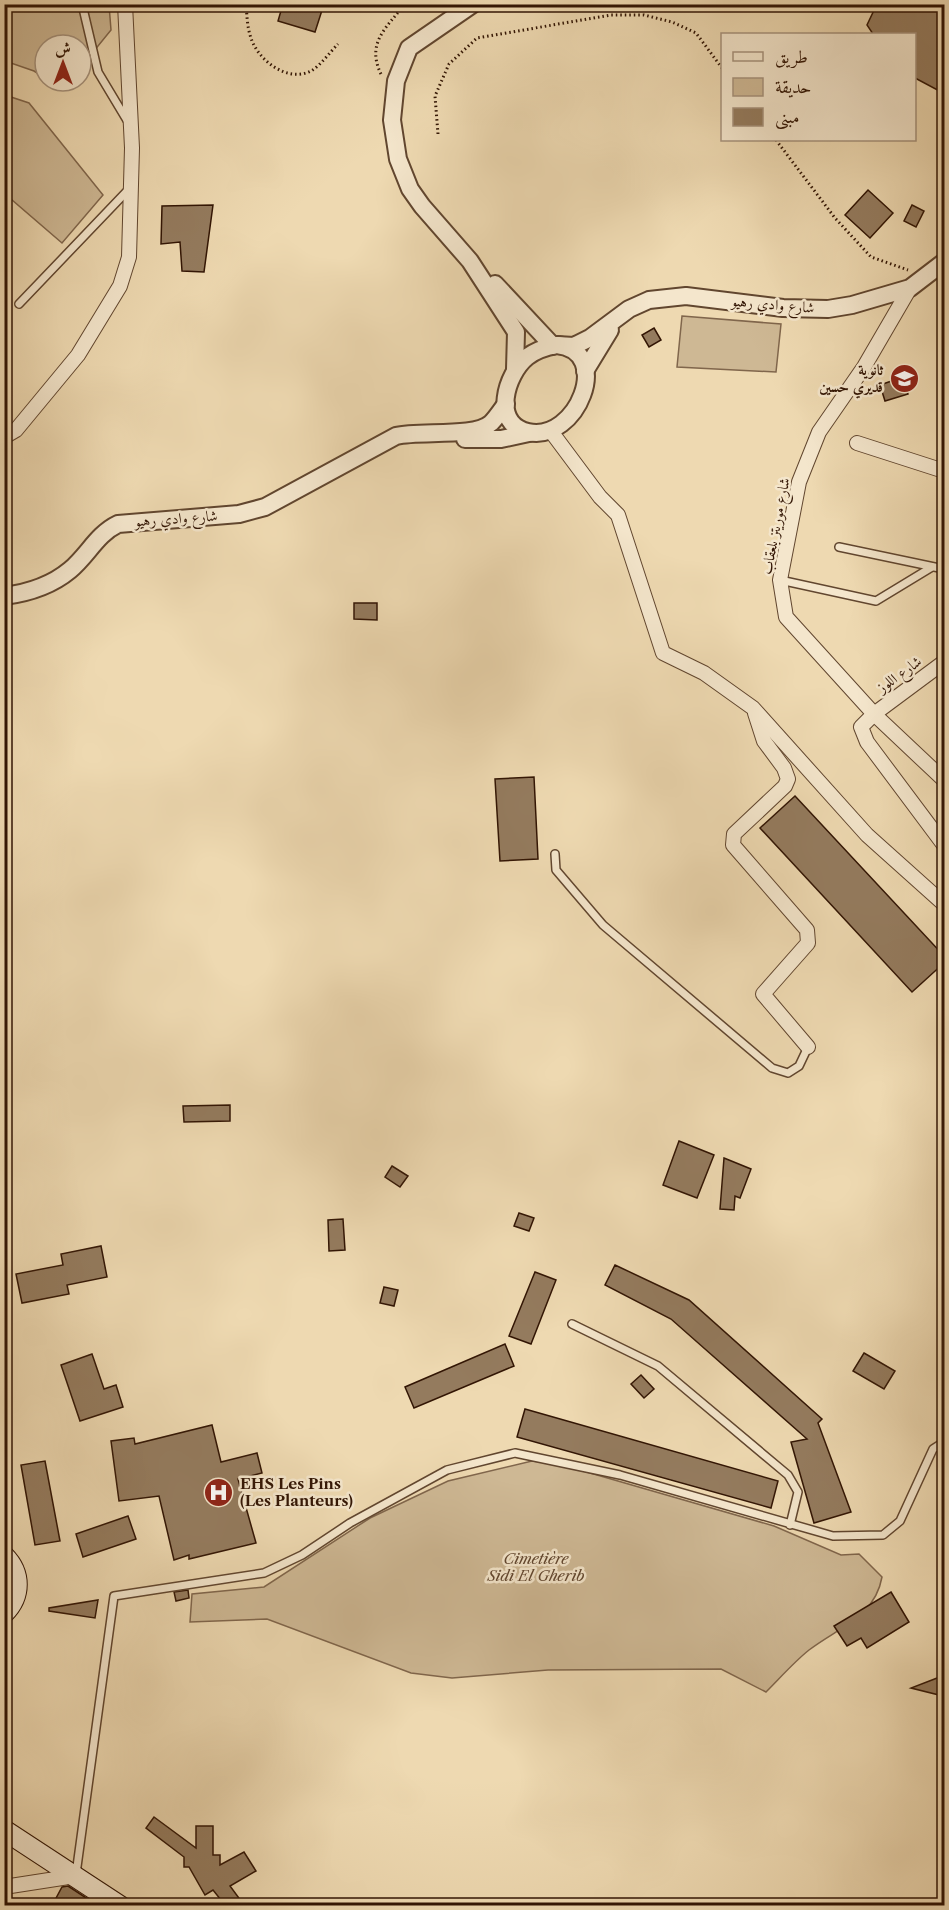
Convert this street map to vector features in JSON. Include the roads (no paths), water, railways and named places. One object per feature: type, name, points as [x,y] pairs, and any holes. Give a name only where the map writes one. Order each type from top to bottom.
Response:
[{"type":"main road","points":[[4,1614],[16,1595],[17,1582],[14,1569],[5,1553]]},
{"type":"main road","points":[[4,1830],[120,1905]]},
{"type":"street","points":[[4,437],[16,430],[66,372],[120,286],[129,257],[132,186],[125,4]]},
{"type":"street","points":[[472,4],[409,48],[396,81],[392,120],[398,159],[410,189],[470,261],[516,332],[515,369],[509,383],[506,404],[506,412],[514,426],[529,433],[550,430],[568,418],[580,402],[585,371],[584,363],[573,350],[555,346],[534,352],[515,369]]},
{"type":"street","points":[[470,261],[488,276],[555,346]]},
{"type":"street","name":"شارع وادي رهيو","points":[[555,346],[574,346],[590,339],[629,309],[650,300],[686,296],[783,308],[828,309],[852,305],[910,288],[945,262]]},
{"type":"street","name":"شارع موريتز بلعقاب","points":[[910,288],[864,367],[819,432],[799,482],[780,580],[781,603],[786,617],[874,714],[942,775]]},
{"type":"street","points":[[585,371],[599,345],[629,309]]},
{"type":"street","name":"شارع وادي رهيو","points":[[4,596],[31,591],[59,578],[71,569],[104,532],[118,524],[252,511],[277,502],[382,442],[404,434],[483,427],[490,424],[506,404]]},
{"type":"street","points":[[550,430],[600,497],[618,515],[663,653],[704,673],[753,708],[867,835],[945,904]]},
{"type":"street","name":"شارع وادي رهيو","points":[[358,456],[408,441],[501,439],[529,433]]},
{"type":"street","points":[[857,442],[945,471]]},
{"type":"street","name":"شارع اللوز","points":[[874,714],[945,662]]},
{"type":"street","points":[[753,708],[764,741],[784,768],[788,779],[785,786],[734,834],[732,839],[733,845],[807,930],[810,937],[808,943],[763,994],[808,1047]]},
{"type":"street","points":[[874,714],[861,727],[867,742],[945,845]]},
{"type":"street","points":[[4,1887],[75,1876]]},
{"type":"lane","points":[[82,4],[98,72],[131,126]]},
{"type":"lane","points":[[18,304],[132,186]]},
{"type":"lane","points":[[839,547],[945,569]]},
{"type":"lane","points":[[780,580],[876,601],[932,567]]},
{"type":"lane","points":[[555,854],[556,870],[603,925],[772,1068],[788,1073],[799,1066],[808,1047]]},
{"type":"lane","points":[[572,1324],[658,1366],[788,1475],[798,1492],[790,1525]]},
{"type":"lane","points":[[75,1876],[114,1596],[264,1573],[303,1555],[350,1523],[447,1470],[515,1453],[620,1475],[833,1536],[883,1535],[900,1521],[933,1449],[945,1442]]},
{"type":"place","name":"ثانوية قديري حسين","points":[[904,378]]},
{"type":"place","name":"EHS Les Pins (Les Planteurs)","points":[[219,1492]]},
{"type":"park label","name":"Cimetière Sidi El Gherib","points":[[536,1566]]}]
